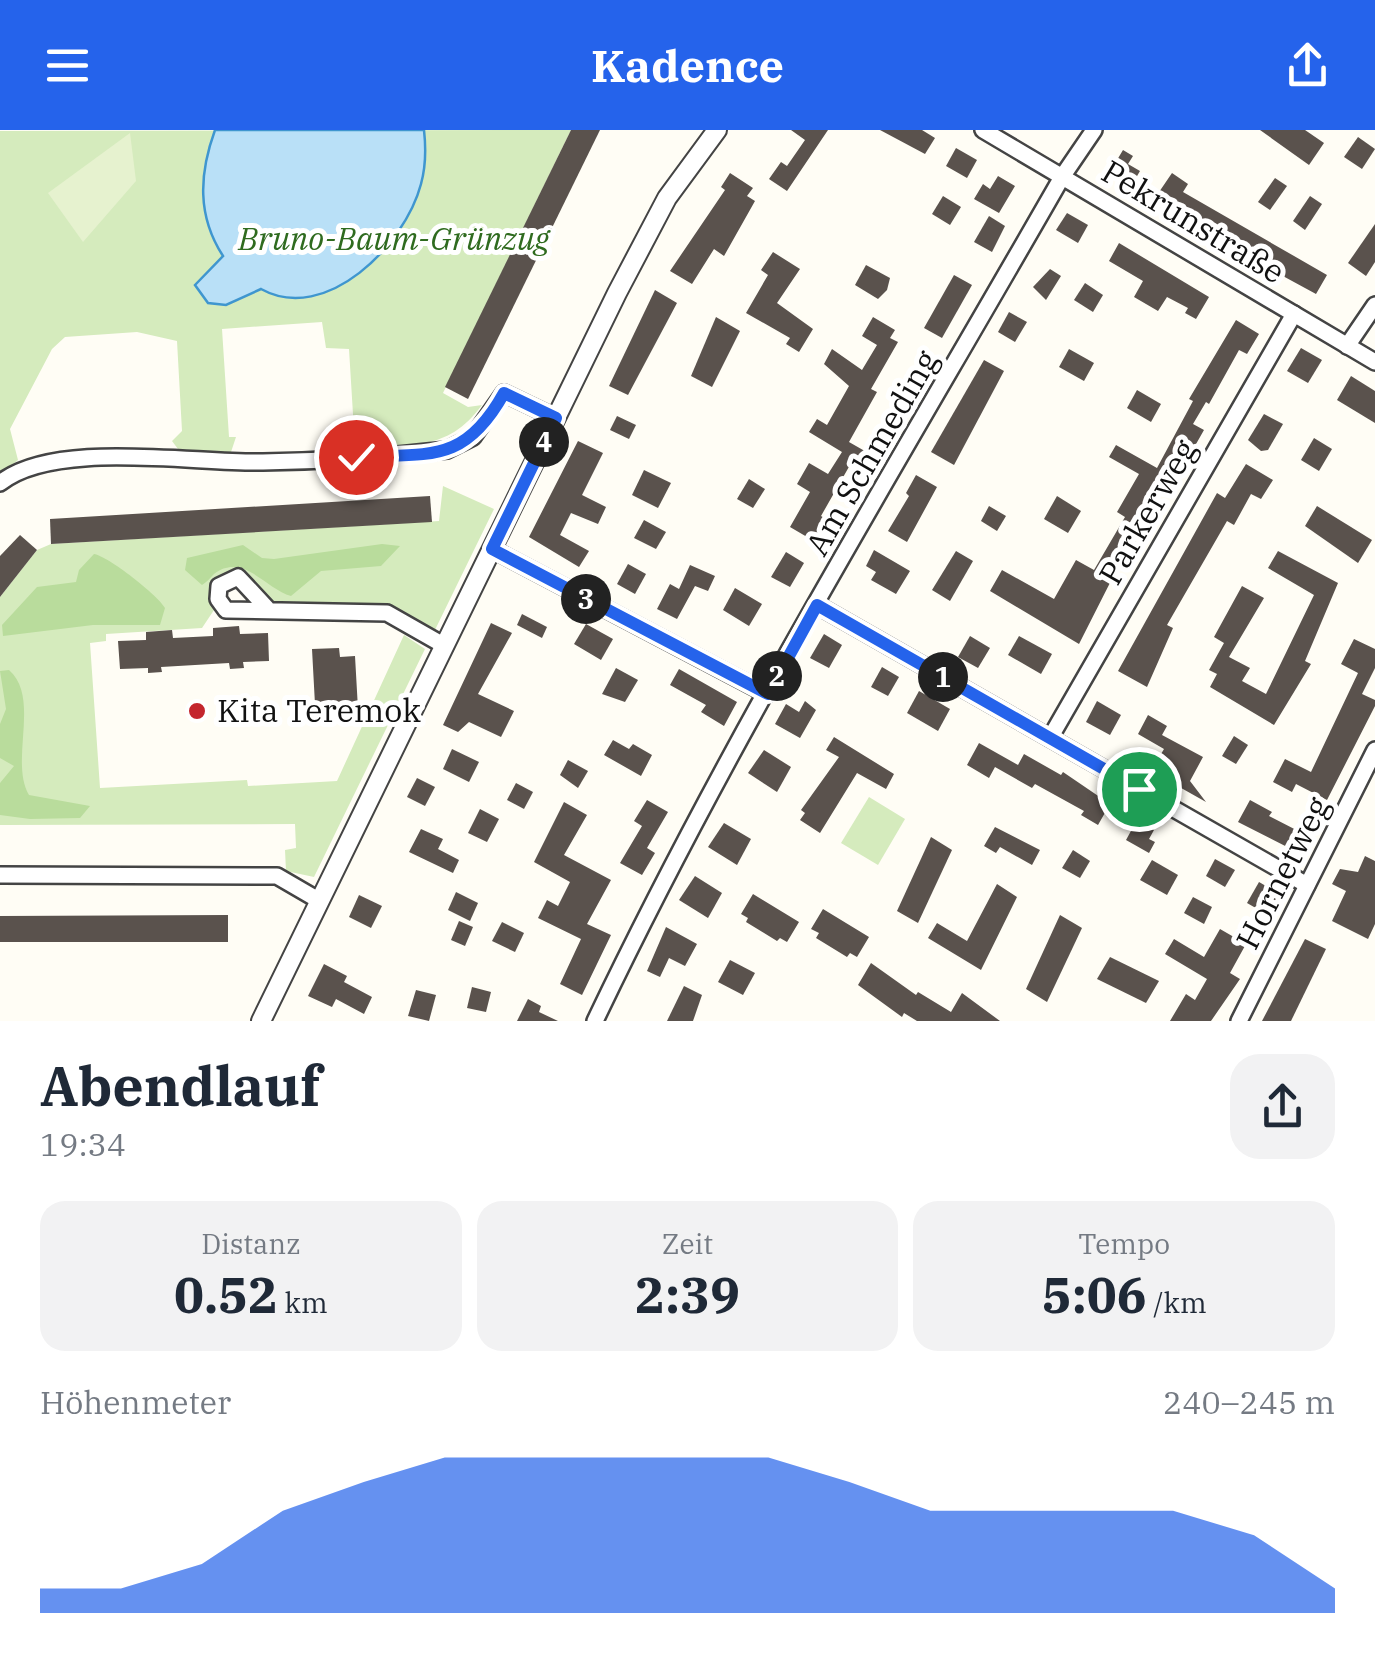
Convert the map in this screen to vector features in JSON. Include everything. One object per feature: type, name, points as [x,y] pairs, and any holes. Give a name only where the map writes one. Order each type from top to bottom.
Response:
[{"type":"street","points":[[267,1019],[320,901],[667,198],[717,130]]},
{"type":"street","name":"Pekrunstraße","points":[[983,130],[1375,362]]},
{"type":"street","name":"Am Schmeding","points":[[595,1021],[658,890],[817,605],[1062,176],[1094,130]]},
{"type":"street","points":[[1347,346],[1375,305]]},
{"type":"street","name":"Parkerweg","points":[[1050,738],[1294,314]]},
{"type":"street","points":[[0,483],[27,466],[124,457],[262,462],[447,450],[473,438],[504,393],[556,418]]},
{"type":"street","points":[[492,549],[768,694]]},
{"type":"street","points":[[817,605],[1307,885]]},
{"type":"street","points":[[267,608],[387,613],[445,646]]},
{"type":"street","name":"Hornetweg","points":[[1240,1021],[1375,750]]},
{"type":"street","points":[[0,875],[277,876],[320,901]]},
{"type":"green space","name":"Bruno-Baum-Grünzug","points":[[571,130],[443,393],[468,407],[482,405],[455,431],[426,443],[355,447],[349,349],[326,348],[322,322],[222,329],[229,437],[236,437],[231,452],[224,456],[178,449],[172,441],[182,431],[177,341],[137,332],[65,337],[52,349],[10,429],[18,460],[0,475],[0,131]]},
{"type":"green space","points":[[130,133],[136,181],[83,242],[48,193]]},
{"type":"green space","points":[[443,486],[494,509],[433,634],[401,614],[277,607],[251,578],[236,572],[217,580],[216,607],[202,628],[106,634],[106,641],[90,643],[100,788],[247,780],[248,786],[337,781],[404,635],[425,649],[314,877],[286,871],[285,850],[296,848],[295,824],[0,825],[0,597],[37,550],[51,544],[439,521]]},
{"type":"green space","points":[[382,544],[400,546],[381,566],[321,571],[291,596],[245,569],[225,568],[202,585],[185,570],[187,558],[243,545],[262,558],[274,559]]},
{"type":"green space","points":[[94,554],[121,569],[161,602],[165,608],[160,625],[93,625],[3,636],[2,625],[37,587],[76,582],[79,570]]},
{"type":"green space","points":[[9,670],[23,697],[22,765],[29,795],[90,806],[80,818],[0,815],[0,783],[14,766],[0,758],[0,724],[6,709],[0,671]]},
{"type":"green space","points":[[869,797],[905,819],[878,865],[841,843]]},
{"type":"water","points":[[215,130],[424,130],[424,171],[412,208],[398,231],[380,254],[336,288],[311,296],[286,297],[261,289],[226,305],[208,303],[195,285],[223,256],[209,226],[203,194]]},
{"type":"building","points":[[571,130],[600,130],[468,399],[445,387]]},
{"type":"building","points":[[791,130],[828,130],[787,191],[769,179],[781,162],[787,166],[805,140]]},
{"type":"building","points":[[880,130],[922,130],[935,138],[925,154]]},
{"type":"building","points":[[1260,130],[1305,130],[1324,143],[1309,165]]},
{"type":"building","points":[[1358,137],[1375,149],[1362,169],[1344,157]]},
{"type":"building","points":[[956,148],[977,160],[967,178],[946,166]]},
{"type":"building","points":[[1123,150],[1133,156],[1128,164],[1140,171],[1130,188],[1108,175]]},
{"type":"building","points":[[730,173],[753,188],[747,196],[755,201],[724,256],[714,249],[692,284],[670,271],[725,190],[721,187]]},
{"type":"building","points":[[1172,173],[1188,184],[1183,192],[1327,275],[1316,294],[1255,261],[1258,257],[1185,217],[1157,195]]},
{"type":"building","points":[[998,176],[1015,186],[999,213],[974,199],[983,184],[990,189]]},
{"type":"building","points":[[1275,178],[1287,186],[1270,210],[1258,202]]},
{"type":"building","points":[[943,196],[961,207],[950,225],[932,214]]},
{"type":"building","points":[[1310,196],[1322,204],[1305,230],[1293,221]]},
{"type":"building","points":[[1067,213],[1088,225],[1078,243],[1056,230]]},
{"type":"building","points":[[989,216],[1005,226],[992,252],[974,242]]},
{"type":"building","points":[[1375,224],[1375,262],[1366,276],[1348,263]]},
{"type":"building","points":[[1119,243],[1209,297],[1196,319],[1185,313],[1188,308],[1167,297],[1158,311],[1134,297],[1143,281],[1109,261]]},
{"type":"building","points":[[773,252],[800,269],[777,303],[813,329],[799,352],[786,344],[790,338],[746,313],[768,275],[761,270]]},
{"type":"building","points":[[866,265],[890,278],[887,290],[878,299],[855,285]]},
{"type":"building","points":[[1050,269],[1061,276],[1046,300],[1033,287]]},
{"type":"building","points":[[954,275],[972,285],[942,338],[924,328]]},
{"type":"building","points":[[1085,283],[1103,295],[1093,312],[1074,300]]},
{"type":"building","points":[[655,290],[677,303],[628,395],[609,386]]},
{"type":"building","points":[[1009,312],[1027,322],[1015,342],[998,332]]},
{"type":"building","points":[[716,317],[740,331],[712,387],[691,376]]},
{"type":"building","points":[[873,317],[895,330],[890,338],[898,342],[871,389],[877,392],[849,442],[870,454],[860,471],[850,465],[821,516],[831,522],[819,544],[790,527],[810,492],[797,484],[809,463],[828,474],[842,452],[809,432],[817,419],[827,425],[849,386],[824,364],[832,349],[862,370],[877,345],[862,336]]},
{"type":"building","points":[[1236,320],[1259,334],[1247,354],[1239,350],[1209,404],[1206,402],[1193,424],[1204,430],[1171,488],[1161,483],[1129,538],[1139,544],[1124,570],[1118,567],[1079,644],[990,591],[1002,570],[1054,599],[1076,560],[1094,570],[1125,517],[1117,512],[1139,474],[1109,457],[1116,445],[1157,468],[1193,401],[1189,399]]},
{"type":"building","points":[[1301,348],[1322,360],[1308,383],[1287,371]]},
{"type":"building","points":[[1069,349],[1094,363],[1084,381],[1059,367]]},
{"type":"building","points":[[984,360],[1004,371],[954,465],[931,452]]},
{"type":"building","points":[[1351,376],[1375,391],[1375,423],[1337,400]]},
{"type":"building","points":[[1137,390],[1161,404],[1151,422],[1127,408]]},
{"type":"building","points":[[1264,414],[1283,424],[1268,450],[1261,451],[1248,440]]},
{"type":"building","points":[[617,416],[636,425],[629,439],[610,430]]},
{"type":"building","points":[[1314,438],[1332,449],[1319,471],[1301,460]]},
{"type":"building","points":[[578,441],[603,453],[582,495],[606,507],[598,524],[571,513],[560,535],[589,551],[579,567],[529,537]]},
{"type":"building","points":[[1246,464],[1273,480],[1261,499],[1251,494],[1234,525],[1227,521],[1167,625],[1173,628],[1147,687],[1118,671],[1217,493],[1225,498]]},
{"type":"building","points":[[644,470],[671,483],[658,508],[632,495]]},
{"type":"building","points":[[916,475],[937,487],[907,542],[888,531],[909,496],[906,493]]},
{"type":"building","points":[[749,479],[765,489],[753,508],[737,499]]},
{"type":"building","points":[[430,496],[432,522],[51,544],[50,519]]},
{"type":"building","points":[[1057,496],[1081,511],[1068,533],[1044,519]]},
{"type":"building","points":[[989,506],[1006,516],[997,531],[981,521]]},
{"type":"building","points":[[1317,506],[1372,540],[1358,563],[1305,526]]},
{"type":"building","points":[[644,520],[666,532],[656,549],[634,538]]},
{"type":"building","points":[[20,535],[37,550],[0,597],[0,556]]},
{"type":"building","points":[[874,550],[910,571],[896,594],[871,580],[876,572],[866,566]]},
{"type":"building","points":[[956,551],[973,561],[950,601],[932,590]]},
{"type":"building","points":[[1278,551],[1338,583],[1305,661],[1311,664],[1274,725],[1210,687],[1217,674],[1209,670],[1224,643],[1214,637],[1242,586],[1264,598],[1229,657],[1250,668],[1242,681],[1266,694],[1314,595],[1268,568]]},
{"type":"building","points":[[786,552],[804,563],[790,587],[771,577]]},
{"type":"building","points":[[628,564],[646,574],[635,594],[617,584]]},
{"type":"building","points":[[690,565],[715,576],[708,591],[695,586],[677,619],[657,609],[670,584],[679,589]]},
{"type":"building","points":[[735,588],[762,604],[749,626],[723,610]]},
{"type":"building","points":[[522,614],[547,627],[542,638],[517,625]]},
{"type":"building","points":[[491,623],[512,633],[478,694],[514,711],[501,737],[469,722],[458,732],[443,725]]},
{"type":"building","points":[[586,624],[613,639],[601,660],[574,644]]},
{"type":"building","points":[[239,626],[240,634],[268,633],[269,661],[243,662],[244,668],[230,669],[229,663],[161,667],[162,672],[148,673],[148,668],[120,669],[118,641],[146,640],[146,632],[172,630],[173,638],[213,636],[213,628]]},
{"type":"building","points":[[824,634],[842,645],[829,668],[810,658]]},
{"type":"building","points":[[970,636],[990,648],[978,668],[958,657]]},
{"type":"building","points":[[1019,636],[1052,654],[1041,674],[1008,655]]},
{"type":"building","points":[[1354,639],[1375,649],[1375,668],[1362,694],[1375,700],[1375,706],[1327,800],[1296,784],[1292,792],[1273,782],[1285,759],[1311,772],[1358,673],[1341,664]]},
{"type":"building","points":[[339,648],[340,657],[355,656],[358,709],[344,710],[344,722],[316,723],[312,649]]},
{"type":"building","points":[[882,667],[899,677],[888,696],[871,687]]},
{"type":"building","points":[[616,668],[638,680],[625,702],[602,694]]},
{"type":"building","points":[[679,669],[737,702],[724,726],[701,712],[706,705],[670,685]]},
{"type":"building","points":[[919,691],[950,709],[938,731],[907,713]]},
{"type":"building","points":[[805,701],[816,710],[800,738],[775,724],[786,704],[799,712]]},
{"type":"building","points":[[1097,701],[1121,715],[1110,735],[1086,722]]},
{"type":"building","points":[[1148,715],[1167,726],[1162,735],[1203,757],[1190,781],[1206,802],[1151,771],[1164,749],[1138,734]]},
{"type":"building","points":[[1234,736],[1248,745],[1236,764],[1222,756]]},
{"type":"building","points":[[834,737],[894,774],[886,789],[857,773],[820,833],[800,820],[805,813],[801,810],[839,757],[826,750]]},
{"type":"building","points":[[613,740],[629,749],[633,744],[652,755],[641,776],[604,755]]},
{"type":"building","points":[[979,743],[1018,765],[1024,754],[1061,775],[1063,772],[1110,804],[1098,825],[1081,815],[1084,811],[1035,784],[1032,788],[995,767],[989,778],[967,765]]},
{"type":"building","points":[[452,749],[479,762],[469,782],[443,769]]},
{"type":"building","points":[[764,750],[791,767],[777,792],[748,773]]},
{"type":"building","points":[[568,760],[588,771],[578,788],[560,775]]},
{"type":"building","points":[[417,778],[435,787],[425,806],[407,797]]},
{"type":"building","points":[[516,783],[533,792],[524,809],[507,800]]},
{"type":"building","points":[[647,800],[668,812],[647,848],[655,853],[642,875],[620,863],[642,826],[634,821]]},
{"type":"building","points":[[1250,800],[1272,812],[1269,816],[1306,835],[1297,852],[1238,822]]},
{"type":"building","points":[[564,802],[587,815],[564,855],[611,880],[587,924],[611,935],[582,995],[560,984],[581,939],[538,918],[547,900],[558,906],[570,882],[534,862]]},
{"type":"building","points":[[480,809],[499,819],[487,842],[468,833]]},
{"type":"building","points":[[1137,820],[1154,830],[1149,839],[1155,842],[1149,853],[1126,840]]},
{"type":"building","points":[[724,823],[751,839],[737,865],[708,847]]},
{"type":"building","points":[[995,827],[1040,850],[1032,865],[1000,847],[996,853],[984,846]]},
{"type":"building","points":[[421,829],[443,839],[438,849],[459,860],[453,873],[409,852]]},
{"type":"building","points":[[931,837],[952,850],[918,923],[897,911]]},
{"type":"building","points":[[1073,850],[1090,861],[1080,878],[1062,868]]},
{"type":"building","points":[[1365,856],[1375,861],[1375,924],[1368,939],[1332,921],[1346,891],[1332,884],[1340,869],[1358,872]]},
{"type":"building","points":[[1215,859],[1235,870],[1225,887],[1206,876]]},
{"type":"building","points":[[1152,860],[1178,875],[1167,895],[1140,880]]},
{"type":"building","points":[[695,876],[722,893],[708,918],[679,900]]},
{"type":"building","points":[[1259,882],[1280,894],[1268,915],[1247,903]]},
{"type":"building","points":[[997,884],[1017,897],[981,970],[928,938],[937,923],[967,941]]},
{"type":"building","points":[[456,892],[478,903],[470,921],[448,910]]},
{"type":"building","points":[[753,894],[799,922],[787,942],[780,938],[777,941],[746,922],[748,918],[741,914]]},
{"type":"building","points":[[359,895],[382,906],[371,928],[349,917]]},
{"type":"building","points":[[1193,897],[1212,907],[1204,924],[1184,913]]},
{"type":"building","points":[[823,909],[869,937],[857,957],[850,953],[847,957],[816,938],[819,933],[811,929]]},
{"type":"building","points":[[228,915],[228,942],[0,942],[0,916]]},
{"type":"building","points":[[1060,915],[1082,928],[1047,1002],[1026,989]]},
{"type":"building","points":[[459,921],[473,927],[465,946],[451,940]]},
{"type":"building","points":[[502,922],[524,933],[515,952],[492,941]]},
{"type":"building","points":[[666,927],[697,944],[685,966],[669,958],[660,977],[647,971]]},
{"type":"building","points":[[1220,929],[1246,944],[1230,973],[1240,979],[1211,1021],[1170,1021],[1186,994],[1195,1000],[1207,979],[1165,954],[1174,939],[1204,957]]},
{"type":"building","points":[[1305,939],[1326,949],[1291,1021],[1262,1021]]},
{"type":"building","points":[[1110,957],[1159,981],[1146,1003],[1097,979]]},
{"type":"building","points":[[730,960],[755,973],[743,995],[718,982]]},
{"type":"building","points":[[871,963],[916,995],[918,992],[951,1012],[962,993],[1000,1021],[917,1021],[904,1013],[902,1017],[858,985]]},
{"type":"building","points":[[324,964],[347,976],[344,982],[372,997],[364,1014],[336,999],[332,1007],[308,996]]},
{"type":"building","points":[[684,986],[702,995],[693,1021],[667,1021]]},
{"type":"building","points":[[472,987],[491,992],[486,1012],[467,1008]]},
{"type":"building","points":[[416,990],[436,995],[429,1021],[408,1016]]},
{"type":"building","points":[[528,999],[541,1006],[539,1012],[558,1021],[517,1021]]},
{"type":"place","name":"Kita Teremok","points":[[197,711]]},
{"type":"route","points":[[356,457],[447,450],[466,443],[489,419],[504,393],[556,418],[492,549],[768,694],[817,605],[1139,789]]}]
